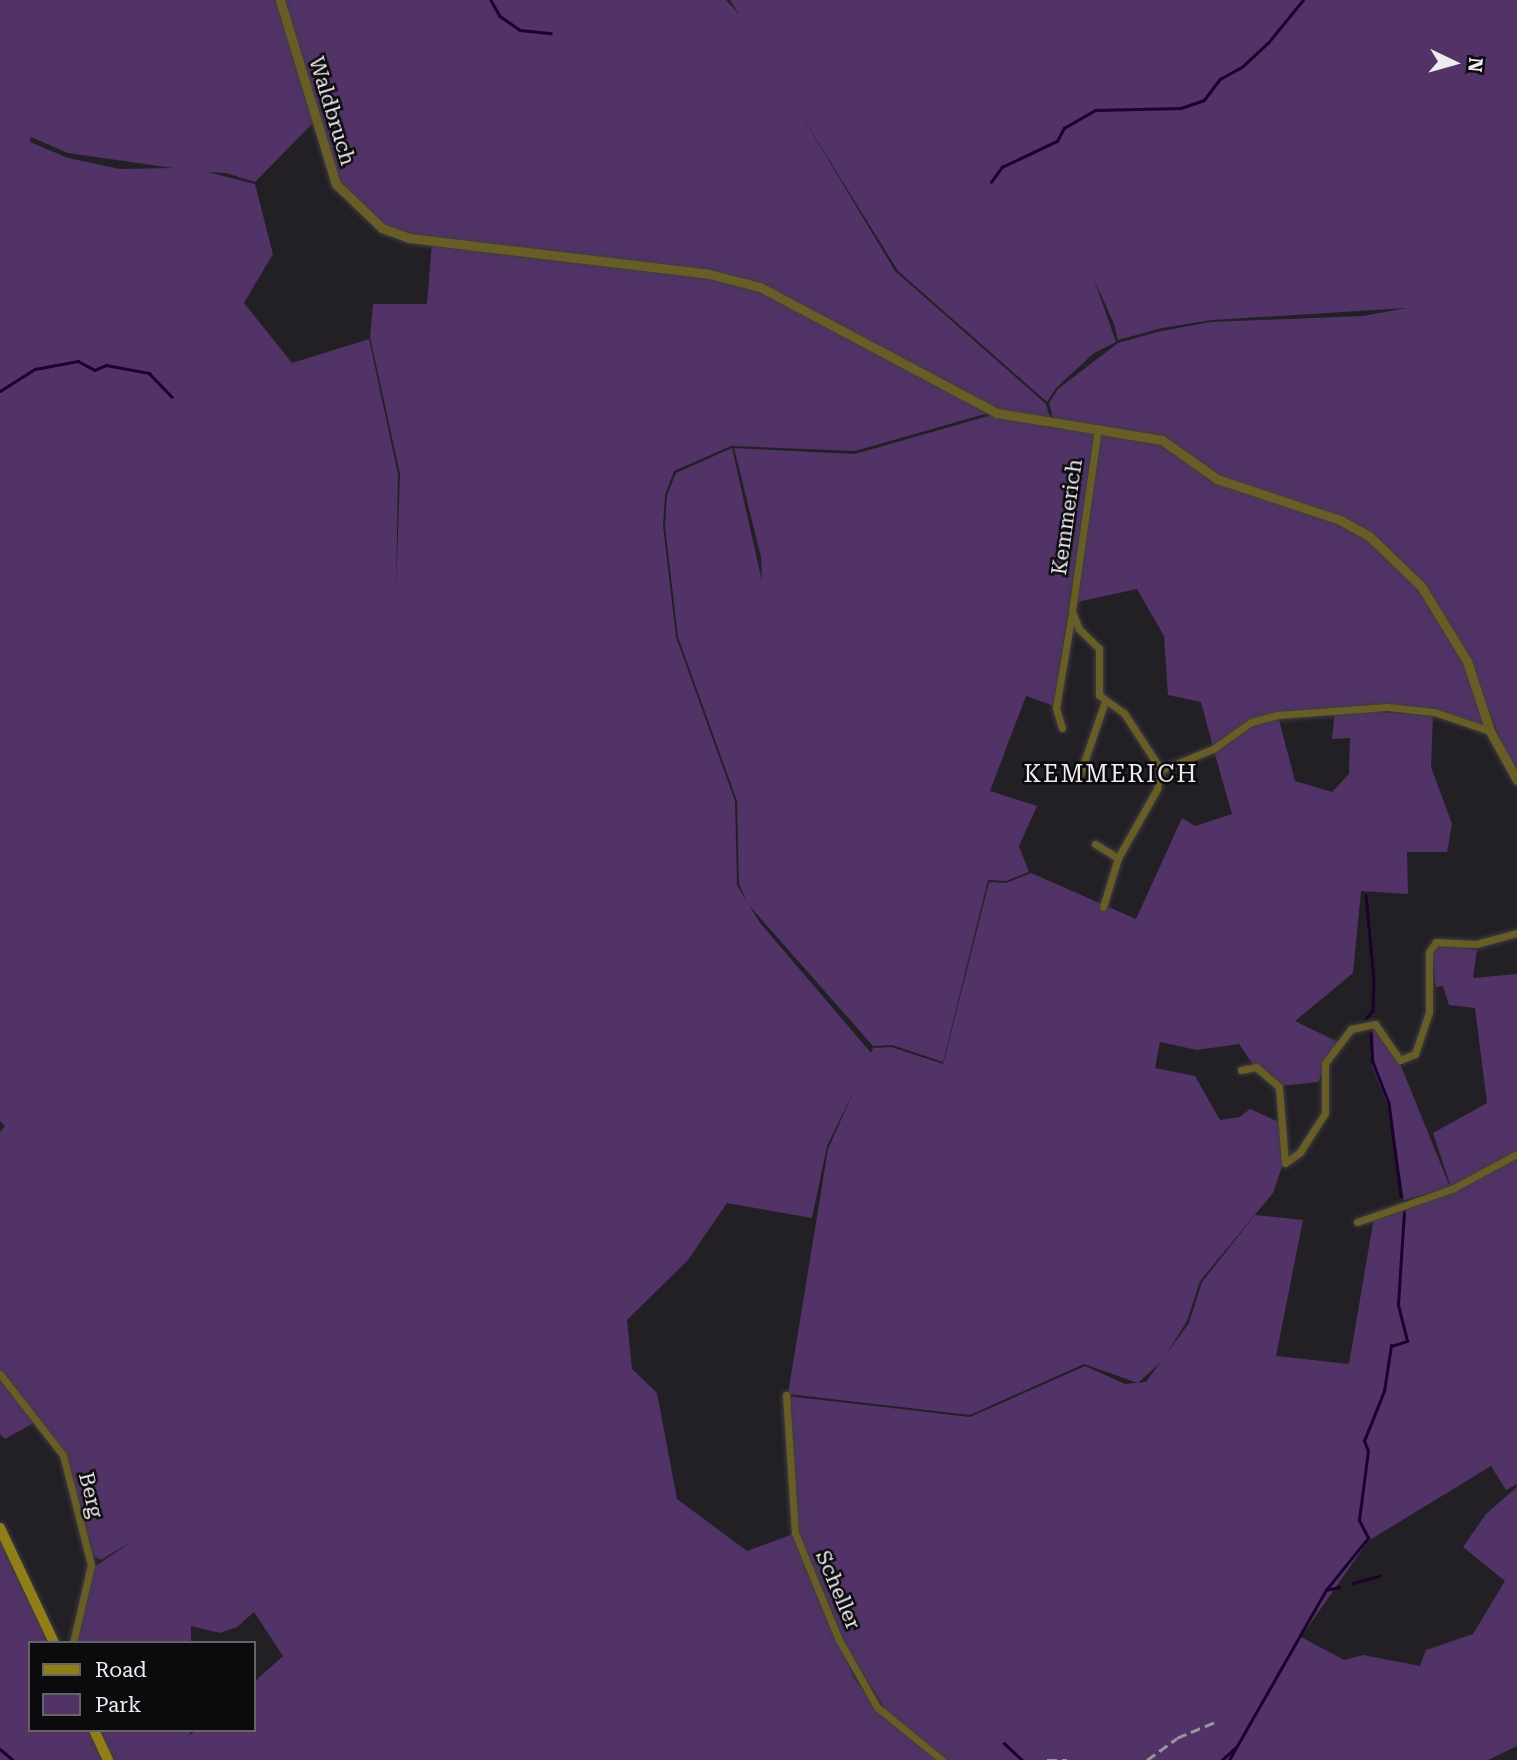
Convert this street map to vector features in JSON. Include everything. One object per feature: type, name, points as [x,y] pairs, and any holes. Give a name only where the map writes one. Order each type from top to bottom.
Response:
[{"type":"main road","points":[[0,1528],[53,1641]]},
{"type":"main road","points":[[95,1732],[108,1760]]},
{"type":"street","name":"Waldbruch","points":[[280,0],[336,184],[382,228],[409,238],[709,274],[760,287],[997,412],[1162,440],[1217,479],[1324,512],[1369,536],[1405,567],[1444,620],[1467,661],[1490,731]]},
{"type":"street","name":"Kemmerich","points":[[1062,728],[1056,708],[1098,428]]},
{"type":"street","points":[[1072,611],[1079,629],[1099,648],[1099,695],[1104,704],[1124,713],[1161,770],[1157,789],[1118,858],[1102,907]]},
{"type":"street","points":[[1079,777],[1104,704]]},
{"type":"street","points":[[1161,770],[1213,749],[1251,722],[1278,715],[1387,707],[1434,712],[1490,731],[1517,780]]},
{"type":"street","points":[[1095,844],[1118,858]]},
{"type":"street","points":[[1241,1070],[1256,1067],[1279,1087],[1285,1163],[1300,1152],[1325,1114],[1325,1063],[1351,1029],[1375,1024],[1400,1060],[1415,1054],[1429,1012],[1429,952],[1436,942],[1476,944],[1517,933]]},
{"type":"street","points":[[1357,1222],[1452,1188],[1517,1154]]},
{"type":"street","name":"Berg","points":[[0,1374],[63,1455],[91,1565],[73,1641]]},
{"type":"street","name":"Scheller","points":[[786,1395],[795,1534],[838,1638],[877,1707],[942,1760]]},
{"type":"green space","points":[[0,0],[278,0],[314,122],[255,182],[226,173],[207,172],[255,184],[273,254],[244,303],[292,363],[369,339],[398,474],[396,590],[400,474],[370,337],[373,304],[427,304],[432,243],[708,276],[758,289],[992,412],[855,451],[731,446],[674,471],[665,495],[663,526],[676,637],[735,801],[737,885],[760,923],[872,1054],[827,1146],[812,1218],[727,1203],[688,1260],[627,1320],[632,1369],[657,1393],[677,1499],[747,1551],[793,1534],[854,1678],[877,1710],[937,1760],[112,1760],[99,1732],[191,1732],[189,1736],[194,1732],[256,1732],[256,1680],[283,1656],[254,1612],[237,1627],[220,1633],[191,1626],[191,1641],[75,1641],[90,1570],[132,1541],[101,1560],[90,1554],[65,1455],[0,1372],[0,1132],[5,1126],[0,1121]],"holes":[[[31,137],[68,153],[173,168],[120,169],[68,158],[30,142]]]},
{"type":"green space","points":[[283,0],[726,0],[745,21],[895,271],[1046,404],[1051,423],[998,409],[760,285],[411,235],[385,226],[338,182]]},
{"type":"green space","points":[[730,0],[1517,0],[1517,776],[1486,706],[1485,726],[1385,705],[1251,721],[1213,747],[1201,702],[1168,695],[1164,636],[1137,589],[1073,603],[1099,431],[1161,443],[1244,493],[1323,514],[1368,538],[1443,615],[1423,585],[1371,533],[1325,510],[1218,476],[1163,438],[1055,424],[1049,403],[1058,389],[1118,343],[1157,332],[1210,322],[1363,316],[1407,308],[1212,320],[1162,328],[1118,340],[1114,324],[1094,279],[1116,342],[1094,353],[1056,388],[1047,402],[898,271]]},
{"type":"green space","points":[[995,414],[1052,428],[1095,431],[1054,706],[1026,696],[990,791],[1037,806],[1019,846],[1029,872],[1006,881],[988,880],[943,1062],[892,1045],[873,1046],[748,904],[739,884],[737,801],[678,637],[665,526],[667,495],[676,473],[732,448],[762,581],[761,557],[734,448],[855,454]]},
{"type":"green space","points":[[1335,710],[1433,715],[1431,767],[1452,824],[1447,852],[1407,852],[1408,894],[1361,891],[1353,973],[1295,1021],[1338,1042],[1318,1082],[1280,1086],[1254,1066],[1239,1044],[1197,1050],[1160,1042],[1155,1068],[1195,1076],[1220,1120],[1240,1117],[1250,1109],[1279,1122],[1283,1164],[1273,1193],[1200,1281],[1187,1321],[1162,1361],[1138,1383],[1084,1364],[970,1415],[788,1394],[828,1149],[873,1048],[891,1047],[943,1064],[989,882],[1006,883],[1031,873],[1136,919],[1182,818],[1195,826],[1232,814],[1214,751],[1252,724],[1278,716],[1295,781],[1332,792],[1349,774],[1350,738],[1332,739]]},
{"type":"green space","points":[[1440,945],[1477,950],[1473,978],[1517,974],[1517,1153],[1451,1187],[1433,1133],[1487,1103],[1475,1008],[1449,1005],[1443,986],[1436,987],[1432,957]]},
{"type":"green space","points":[[1371,1025],[1399,1061],[1450,1187],[1404,1200],[1390,1111],[1372,1066]]},
{"type":"green space","points":[[1517,1155],[1517,1484],[1506,1490],[1491,1466],[1368,1541],[1301,1637],[1344,1660],[1363,1655],[1420,1666],[1426,1650],[1473,1634],[1505,1581],[1463,1547],[1486,1514],[1517,1487],[1517,1746],[1488,1760],[947,1760],[886,1710],[840,1638],[796,1533],[787,1396],[970,1417],[1085,1366],[1125,1384],[1146,1382],[1189,1323],[1202,1282],[1255,1215],[1303,1220],[1276,1356],[1349,1364],[1374,1217]]},
{"type":"green space","points":[[0,1375],[39,1420],[5,1439],[0,1434]]},
{"type":"green space","points":[[0,1541],[47,1641],[28,1641],[28,1732],[90,1732],[104,1760],[0,1760]]},
{"type":"waterway","points":[[491,0],[500,16],[520,30],[551,33]]},
{"type":"waterway","points":[[991,182],[1002,167],[1057,141],[1064,128],[1095,110],[1181,108],[1204,100],[1220,79],[1242,67],[1268,43],[1303,0]]},
{"type":"waterway","points":[[0,391],[35,369],[78,361],[95,370],[106,365],[149,373],[172,397]]},
{"type":"waterway","points":[[1366,895],[1374,979],[1373,1011],[1366,1019]]},
{"type":"waterway","points":[[1371,1028],[1373,1062],[1389,1103],[1401,1196]]},
{"type":"waterway","points":[[1326,1590],[1368,1538],[1359,1520],[1368,1451],[1364,1441],[1384,1391],[1391,1346],[1407,1341],[1398,1304],[1404,1211]]},
{"type":"waterway","points":[[1353,1583],[1380,1576]]},
{"type":"waterway","points":[[1229,1760],[1326,1590],[1339,1587]]},
{"type":"waterway","points":[[1004,1743],[1022,1760]]},
{"type":"waterway","points":[[1222,1760],[1235,1748]]},
{"type":"waterway","points":[[0,1749],[13,1760]]},
{"type":"railway","points":[[1147,1760],[1177,1738],[1215,1722]]},
{"type":"railway","points":[[1047,1760],[1067,1760]]},
{"type":"district","name":"KEMMERICH","points":[[1111,775]]}]
